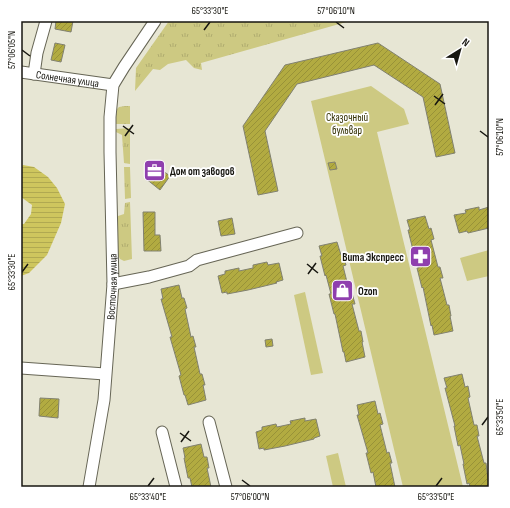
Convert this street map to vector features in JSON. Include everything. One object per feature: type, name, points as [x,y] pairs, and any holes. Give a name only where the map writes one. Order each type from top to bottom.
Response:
[{"type":"street","points":[[34,74],[37,54],[46,21]]},
{"type":"street","points":[[113,85],[155,21]]},
{"type":"street","name":"Солнечная улица","points":[[21,72],[113,85]]},
{"type":"street","name":"Восточная улица","points":[[89,487],[104,400],[113,284],[110,117],[113,85]]},
{"type":"street","points":[[113,284],[149,277],[189,266],[197,260],[297,233]]},
{"type":"street","points":[[21,368],[105,374]]},
{"type":"street","points":[[209,422],[226,487]]},
{"type":"street","points":[[162,432],[176,487]]},
{"type":"green space","points":[[169,21],[350,21],[201,63],[202,70],[194,68],[186,60],[168,64],[160,70],[153,69],[135,91],[136,68]]},
{"type":"green space","name":"Сказочный бульвар","points":[[371,86],[404,109],[409,124],[377,132],[463,487],[403,487],[311,101]]},
{"type":"green space","points":[[130,106],[130,124],[116,124],[116,110],[119,107]]},
{"type":"green space","points":[[130,128],[130,164],[124,163],[122,135],[116,132],[116,129]]},
{"type":"green space","points":[[124,167],[130,167],[131,198],[125,199]]},
{"type":"green space","points":[[130,202],[132,259],[124,261],[120,259],[118,255],[118,216],[124,214],[125,203]]},
{"type":"green space","points":[[489,250],[489,276],[467,281],[460,258]]},
{"type":"green space","points":[[305,292],[323,373],[311,375],[294,295]]},
{"type":"green space","points":[[338,453],[346,487],[333,487],[326,456]]},
{"type":"shaded area","points":[[23,165],[34,167],[48,177],[57,188],[65,204],[61,223],[47,255],[29,273],[21,276],[21,224],[24,224],[31,214],[32,205],[21,197],[21,167]]},
{"type":"building","points":[[56,21],[73,21],[71,32],[55,29]]},
{"type":"building","points":[[55,43],[65,45],[61,62],[51,60]]},
{"type":"building","points":[[378,43],[440,84],[455,153],[436,157],[423,97],[374,65],[297,84],[265,131],[278,191],[258,195],[243,126],[285,65]]},
{"type":"building","points":[[335,162],[337,169],[330,170],[328,163]]},
{"type":"building","points":[[155,165],[170,176],[160,190],[145,178]]},
{"type":"building","points":[[479,207],[479,210],[489,207],[489,228],[468,233],[467,231],[459,233],[454,215],[466,213],[465,210]]},
{"type":"building","points":[[143,212],[155,212],[155,235],[160,235],[161,251],[144,251]]},
{"type":"building","points":[[425,216],[429,229],[431,228],[434,239],[431,240],[438,267],[440,267],[443,278],[440,278],[447,305],[449,305],[453,331],[434,335],[417,268],[419,268],[408,230],[410,230],[407,220]]},
{"type":"building","points":[[232,218],[235,234],[221,236],[218,221]]},
{"type":"building","points":[[337,242],[346,265],[343,266],[350,294],[352,293],[355,304],[352,304],[359,331],[361,331],[365,357],[346,362],[329,294],[331,294],[320,256],[322,256],[319,246]]},
{"type":"building","points":[[267,262],[268,265],[279,263],[283,280],[276,282],[277,283],[248,290],[227,294],[227,292],[222,293],[218,276],[225,274],[225,271],[239,268],[239,271],[253,268],[253,265]]},
{"type":"building","points":[[179,285],[182,298],[184,298],[187,308],[185,309],[191,337],[193,336],[196,347],[194,347],[200,374],[202,374],[205,385],[203,385],[206,400],[188,405],[179,376],[181,375],[161,299],[163,299],[161,289]]},
{"type":"building","points":[[272,339],[273,346],[266,347],[265,340]]},
{"type":"building","points":[[462,374],[465,387],[468,386],[470,397],[468,398],[474,425],[477,425],[479,436],[477,436],[484,463],[486,463],[489,487],[470,487],[469,483],[467,484],[460,445],[458,446],[444,378]]},
{"type":"building","points":[[40,398],[59,399],[58,418],[39,416]]},
{"type":"building","points":[[375,401],[378,414],[380,413],[383,424],[380,425],[387,453],[389,452],[392,463],[390,463],[395,487],[376,487],[373,472],[371,473],[366,453],[368,453],[357,415],[359,415],[357,405]]},
{"type":"building","points":[[305,418],[305,421],[316,419],[320,436],[314,439],[285,446],[264,450],[264,448],[259,449],[256,432],[262,430],[262,427],[276,424],[277,427],[291,424],[290,421]]},
{"type":"building","points":[[201,444],[204,457],[207,457],[209,468],[207,468],[211,487],[192,487],[190,478],[188,478],[183,448]]},
{"type":"place","name":"Дом от заводов","points":[[155,171]]},
{"type":"place","name":"Вита Экспресс","points":[[420,257]]},
{"type":"place","name":"Ozon","points":[[342,291]]}]
